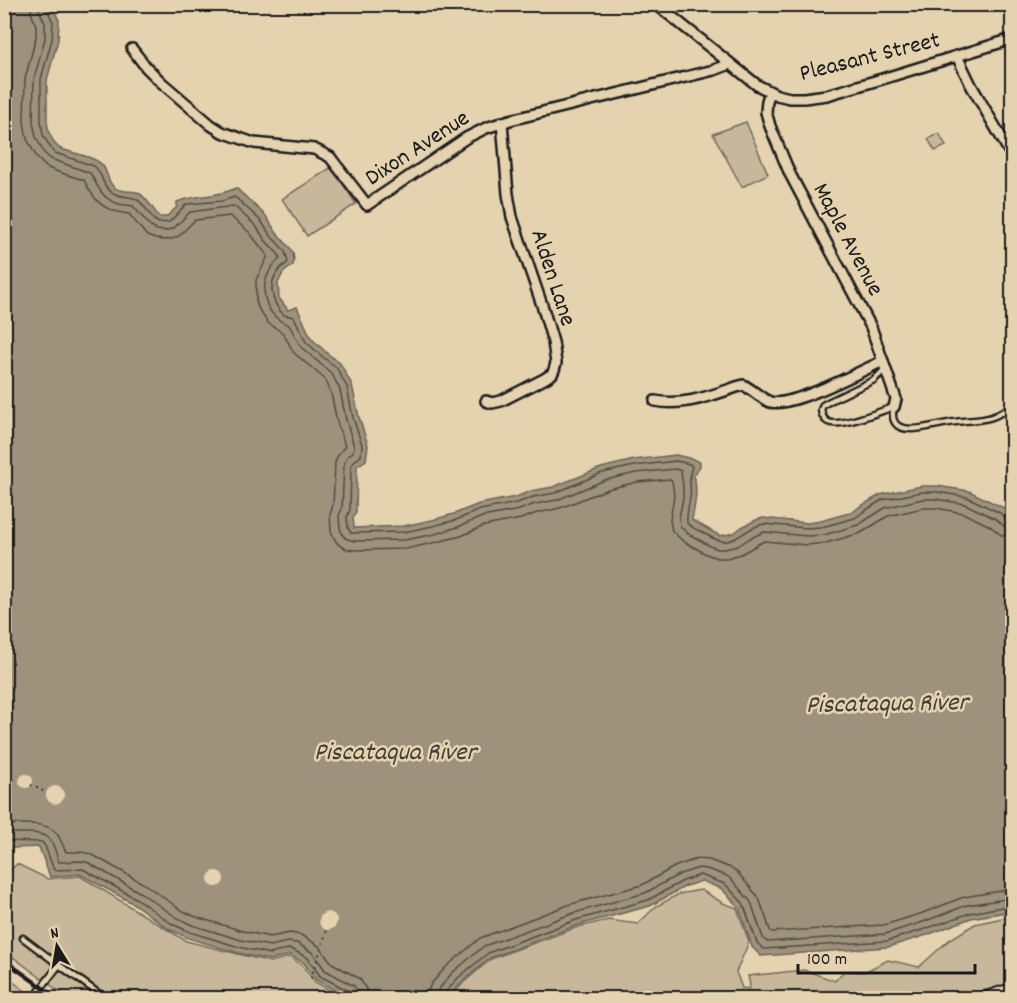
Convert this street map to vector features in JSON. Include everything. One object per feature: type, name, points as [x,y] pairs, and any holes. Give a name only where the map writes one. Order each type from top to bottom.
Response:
[{"type":"street","name":"Pleasant Street","points":[[656,4],[757,85],[790,98],[815,97],[1012,39]]},
{"type":"street","name":"Dixon Avenue","points":[[132,50],[161,82],[222,132],[254,143],[305,147],[330,157],[367,206],[478,131],[502,122],[670,82],[730,64]]},
{"type":"street","points":[[957,56],[1012,156]]},
{"type":"street","name":"Maple Avenue","points":[[770,92],[766,112],[774,136],[790,174],[871,327],[896,399],[894,407]]},
{"type":"street","name":"Alden Lane","points":[[486,401],[492,403],[501,401],[544,379],[552,374],[556,363],[553,342],[543,308],[512,217],[502,122]]},
{"type":"street","points":[[655,401],[691,402],[743,385],[768,401],[779,403],[800,398],[884,365]]},
{"type":"lane","points":[[884,365],[874,380],[823,405],[821,410],[825,420],[830,423],[843,423],[894,407],[893,415],[896,423],[899,426],[914,428],[990,418],[1012,405]]},
{"type":"lane","points":[[23,938],[105,999]]},
{"type":"lane","points":[[36,999],[42,987],[59,966]]},
{"type":"lane","points":[[974,999],[1012,986]]},
{"type":"path","points":[[7,778],[18,781]]},
{"type":"path","points":[[32,785],[47,793]]},
{"type":"path","points":[[311,978],[327,930]]},
{"type":"shaded area","points":[[746,122],[768,174],[742,187],[713,134]]},
{"type":"shaded area","points":[[939,133],[946,146],[935,151],[928,139]]},
{"type":"shaded area","points":[[332,167],[356,204],[307,236],[282,199]]},
{"type":"shaded area","points":[[17,864],[48,879],[80,876],[186,941],[270,962],[290,957],[302,965],[315,982],[345,998],[68,998],[5,951],[4,876]]},
{"type":"shaded area","points":[[701,890],[737,908],[749,942],[736,972],[742,988],[749,989],[748,976],[804,970],[835,981],[844,971],[864,972],[888,960],[919,967],[949,940],[975,924],[1012,916],[1012,998],[451,998],[463,983],[491,959],[578,927],[608,920],[638,924],[655,907],[679,894]]},
{"type":"shaded area","points":[[5,976],[35,998],[5,998]]},
{"type":"water","name":"Piscataqua River","points":[[5,5],[51,5],[59,20],[58,40],[47,80],[47,121],[49,133],[59,148],[89,157],[100,163],[114,187],[140,194],[159,217],[166,217],[177,207],[177,202],[236,188],[266,216],[290,248],[293,253],[293,265],[283,273],[278,283],[279,298],[288,310],[297,307],[311,338],[340,363],[352,385],[368,445],[366,460],[357,466],[354,528],[404,526],[432,520],[479,504],[553,487],[601,468],[634,460],[676,455],[700,462],[694,475],[696,492],[692,520],[720,536],[734,533],[763,518],[808,523],[820,521],[853,512],[880,495],[921,486],[969,491],[1004,508],[1012,517],[1012,911],[971,918],[888,947],[761,956],[752,947],[739,908],[722,889],[702,881],[686,886],[650,906],[578,925],[490,958],[462,982],[448,998],[350,998],[316,980],[304,963],[290,955],[270,960],[188,938],[169,929],[134,904],[80,874],[50,877],[39,847],[5,847]]},
{"type":"pier","points":[[23,774],[29,774],[33,781],[29,788],[23,788],[19,784],[19,778]]},
{"type":"pier","points":[[55,786],[61,789],[64,795],[61,801],[55,804],[49,801],[46,795],[49,789]]},
{"type":"pier","points":[[216,871],[224,879],[216,887],[208,879]]},
{"type":"pier","points":[[328,912],[335,914],[337,921],[335,928],[328,930],[321,928],[319,921],[321,914]]},
{"type":"railway","points":[[4,960],[57,998]]}]
